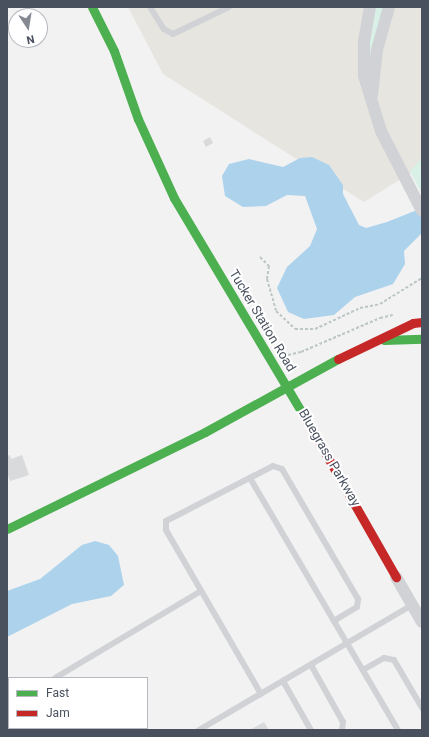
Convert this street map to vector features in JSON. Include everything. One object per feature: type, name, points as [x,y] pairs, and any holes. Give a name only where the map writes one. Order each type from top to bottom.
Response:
[{"type":"street","name":"Tucker Station Road","points":[[7,529],[205,432],[287,387],[174,198],[138,119],[114,51],[92,7]]},
{"type":"street","points":[[370,7],[364,41],[364,76],[381,131],[422,212]]},
{"type":"street","points":[[371,98],[377,50],[389,7]]},
{"type":"street","points":[[287,387],[342,356],[382,340],[413,324],[422,322]]},
{"type":"street","points":[[382,340],[422,339]]},
{"type":"street","name":"Bluegrass Parkway","points":[[287,387],[321,443],[422,622]]},
{"type":"lane","points":[[150,7],[164,29],[173,34],[229,7]]},
{"type":"lane","points":[[262,694],[166,530],[166,521],[273,466],[282,469],[358,599],[357,607],[334,621]]},
{"type":"lane","points":[[250,478],[398,730]]},
{"type":"lane","points":[[58,677],[201,591]]},
{"type":"lane","points":[[199,730],[412,605]]},
{"type":"lane","points":[[363,670],[384,658],[394,660],[422,708]]},
{"type":"lane","points":[[311,665],[343,722],[342,730]]},
{"type":"lane","points":[[283,681],[311,730]]},
{"type":"path","points":[[260,257],[269,266],[267,279],[276,311],[295,329],[315,329],[360,308],[380,304],[422,278]]},
{"type":"path","points":[[279,352],[283,350],[288,355],[301,352],[380,318],[395,315]]},
{"type":"shaded area","points":[[128,7],[422,7],[422,166],[364,202],[163,74]]},
{"type":"green space","points":[[374,7],[384,7],[372,59],[368,60]]},
{"type":"green space","points":[[422,158],[422,194],[410,171]]},
{"type":"water","points":[[312,157],[329,165],[343,185],[343,194],[359,225],[366,228],[387,222],[422,208],[422,233],[404,251],[405,264],[393,284],[355,297],[334,315],[304,319],[288,312],[277,288],[287,267],[310,246],[317,229],[305,196],[287,195],[266,206],[243,207],[225,196],[222,176],[229,164],[249,159],[283,167],[300,158]]},
{"type":"water","points":[[95,541],[109,545],[118,556],[124,585],[111,596],[72,604],[7,637],[7,591],[40,579],[82,545]]},
{"type":"building","points":[[210,137],[213,143],[206,147],[203,141]]},
{"type":"building","points":[[10,455],[11,459],[22,455],[29,475],[10,481],[7,472],[7,456]]},
{"type":"building","points":[[264,722],[269,730],[250,730]]},
{"type":"traffic: fast","points":[[92,7],[114,51],[138,119],[174,198],[303,414]]},
{"type":"traffic: fast","points":[[384,340],[422,339]]},
{"type":"traffic: fast","points":[[7,529],[205,432],[338,359]]},
{"type":"traffic: jam","points":[[338,359],[413,323],[422,322]]},
{"type":"traffic: jam","points":[[303,414],[396,577]]}]
